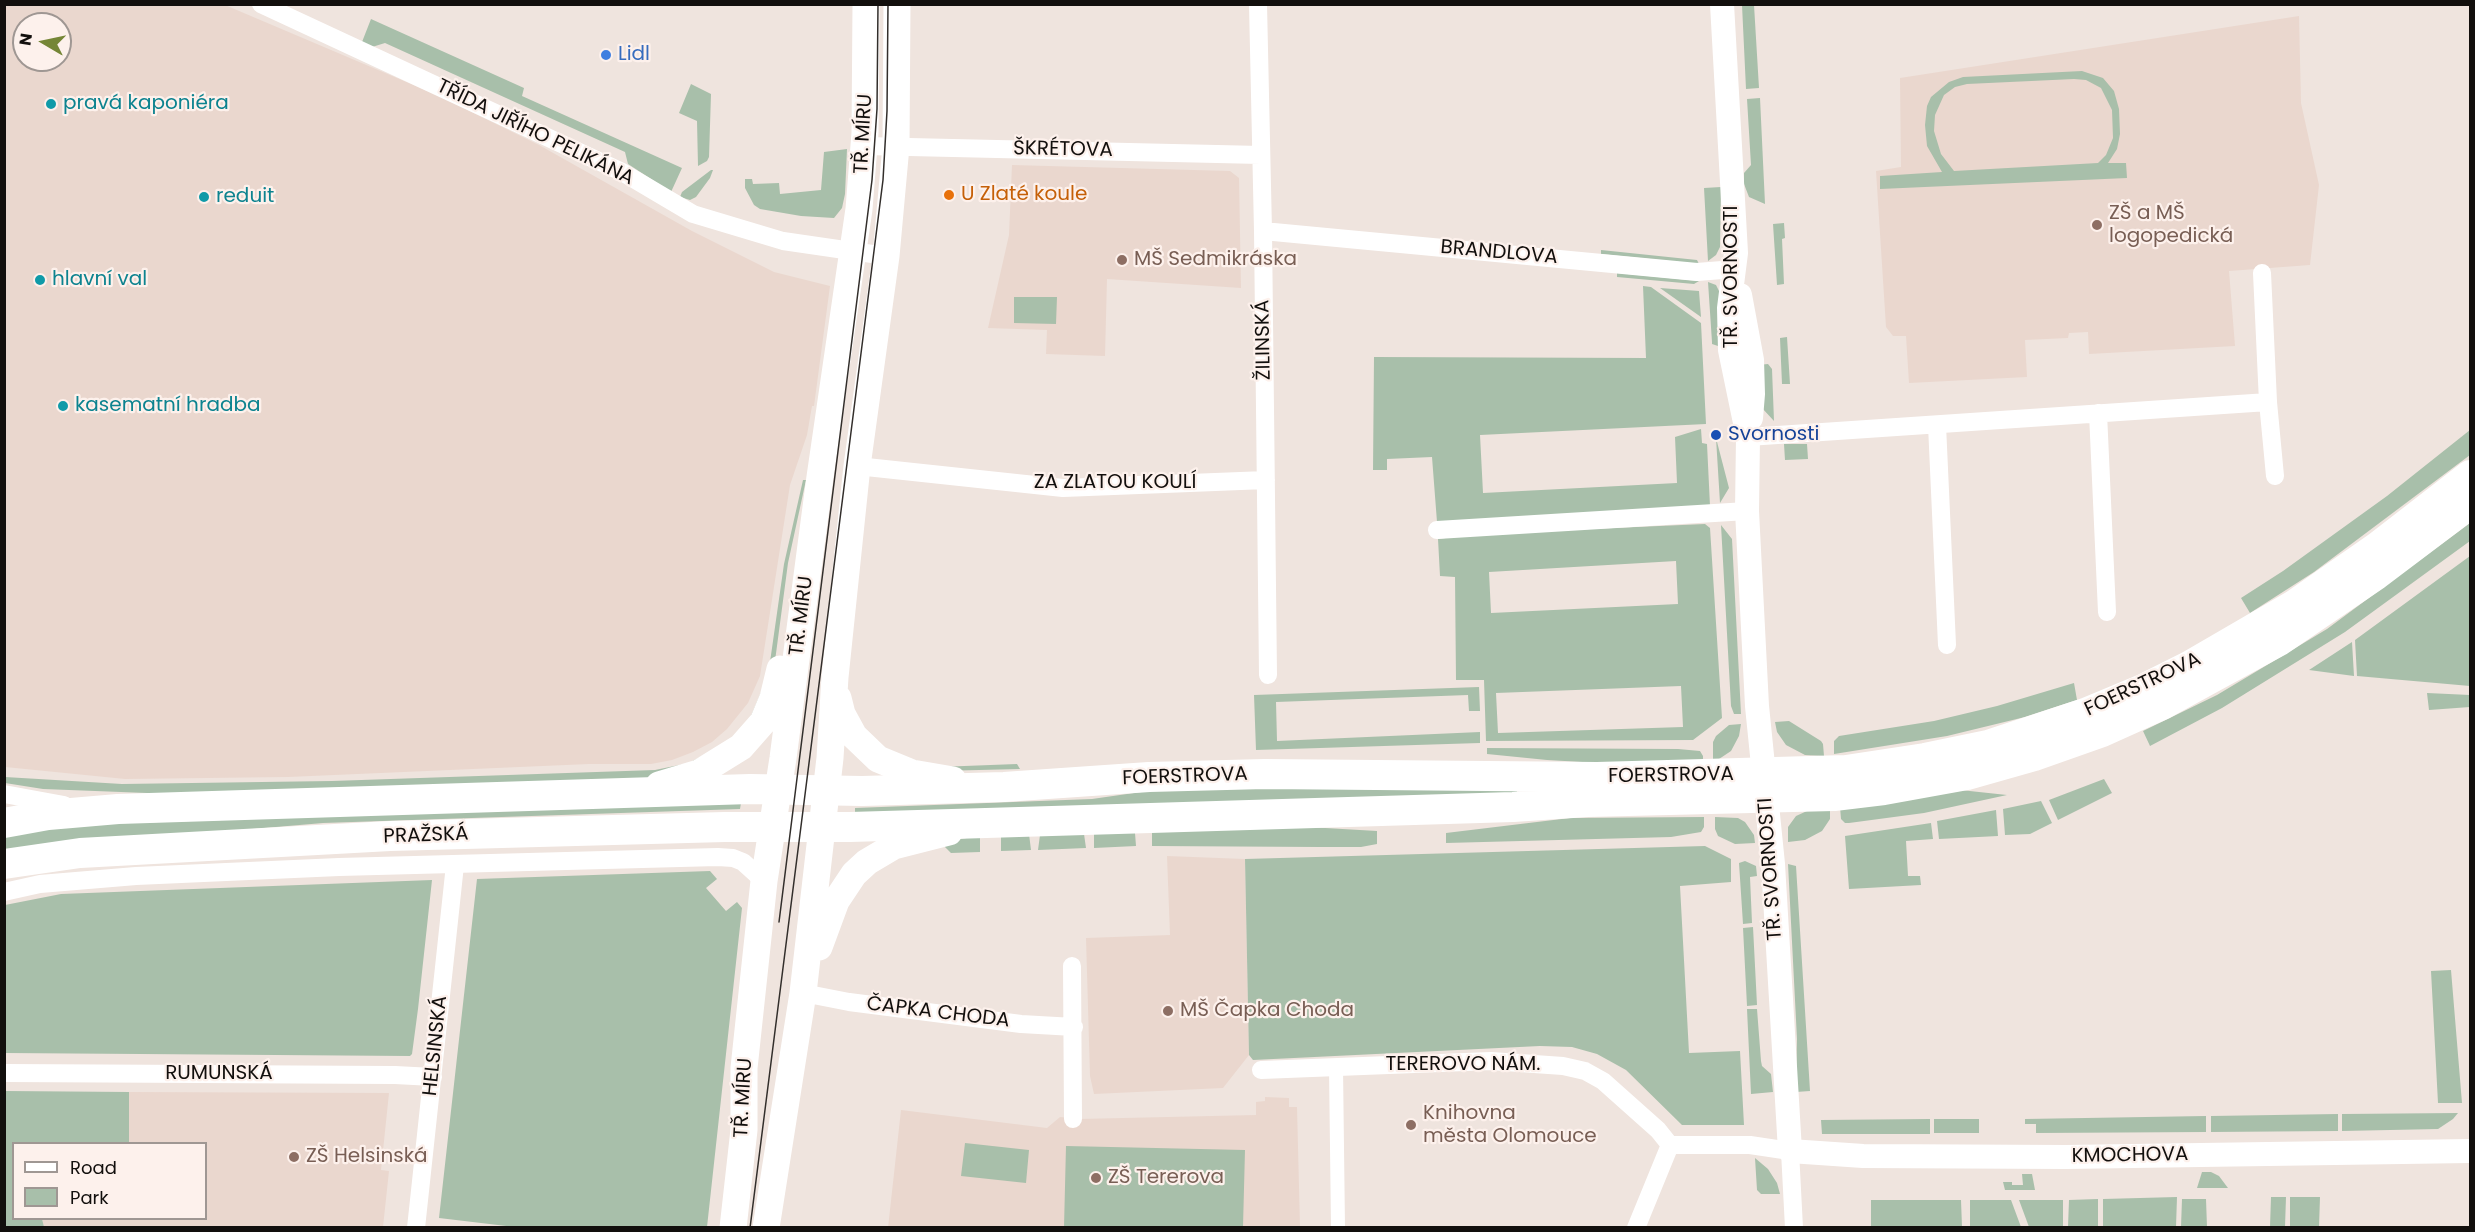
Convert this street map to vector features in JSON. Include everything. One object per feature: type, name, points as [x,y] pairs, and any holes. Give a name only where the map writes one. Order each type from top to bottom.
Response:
[{"type":"main road","name":"TŘ. MÍRU","points":[[733,1227],[744,1130],[744,1068],[764,881],[772,827],[787,790],[820,477],[854,252],[865,146],[866,4]]},
{"type":"main road","name":"TŘ. MÍRU","points":[[766,1227],[803,993],[836,827],[826,790],[835,677],[857,466],[886,256],[896,146],[897,4]]},
{"type":"main road","name":"FOERSTROVA","points":[[836,827],[1513,807],[1587,802],[1765,786],[1988,745],[2112,702],[2189,666],[2270,621],[2368,553],[2470,475]]},
{"type":"main road","points":[[615,794],[699,774],[741,747],[763,722],[777,685],[797,549],[820,477]]},
{"type":"main road","name":"FOERSTROVA","points":[[787,790],[1004,787],[1149,777],[1264,774],[1555,778],[1765,786],[1844,795],[1947,779],[2034,756],[2102,732],[2187,693],[2279,640],[2368,581],[2470,504]]},
{"type":"main road","points":[[835,677],[838,702],[846,724],[863,747],[878,759],[893,767],[921,776],[1004,787]]},
{"type":"main road","name":"PRAŽSKÁ","points":[[4,823],[48,815],[98,811],[787,790]]},
{"type":"main road","points":[[803,993],[836,902],[854,874],[867,862],[902,844],[986,823]]},
{"type":"main road","name":"PRAŽSKÁ","points":[[4,864],[80,853],[390,836],[836,827]]},
{"type":"street","name":"TŘÍDA JIŘÍHO PELIKÁNA","points":[[261,4],[622,172],[693,214],[783,241],[886,256]]},
{"type":"street","name":"ŽILINSKÁ","points":[[1258,4],[1268,675]]},
{"type":"street","name":"TŘ. SVORNOSTI","points":[[1722,4],[1735,269],[1730,308],[1730,350],[1748,437],[1747,511],[1757,706],[1773,864],[1794,1227]]},
{"type":"street","name":"ŠKRÉTOVA","points":[[865,146],[1262,155]]},
{"type":"street","name":"BRANDLOVA","points":[[1263,231],[1697,272],[1735,269]]},
{"type":"street","points":[[2262,273],[2268,402],[2275,476]]},
{"type":"street","points":[[1748,437],[2268,402]]},
{"type":"street","points":[[2098,414],[2108,612]]},
{"type":"street","points":[[1937,425],[1947,645]]},
{"type":"street","name":"ZA ZLATOU KOULÍ","points":[[857,466],[1062,488],[1266,480]]},
{"type":"street","points":[[1437,530],[1747,511]]},
{"type":"street","points":[[4,794],[98,811]]},
{"type":"street","name":"PRAŽSKÁ","points":[[4,892],[39,884],[85,879],[339,867],[718,857],[733,858],[743,862],[764,881]]},
{"type":"street","name":"HELSINSKÁ","points":[[416,1227],[455,865]]},
{"type":"street","points":[[1072,966],[1074,1119]]},
{"type":"street","name":"ČAPKA CHODA","points":[[803,993],[849,1002],[1021,1024],[1074,1027]]},
{"type":"street","name":"TEREROVO NÁM.","points":[[1261,1070],[1491,1061],[1575,1068],[1603,1081],[1658,1130],[1670,1145]]},
{"type":"street","points":[[1336,1067],[1338,1227]]},
{"type":"street","name":"RUMUNSKÁ","points":[[4,1073],[383,1074],[433,1077]]},
{"type":"street","points":[[1636,1227],[1670,1145],[1750,1145],[1790,1151]]},
{"type":"street","name":"KMOCHOVA","points":[[1790,1151],[1863,1156],[2066,1157],[2470,1151]]},
{"type":"shaded area","points":[[5,5],[225,5],[437,95],[539,145],[692,231],[774,272],[830,286],[814,406],[812,406],[807,435],[790,485],[760,676],[748,703],[727,729],[712,742],[672,760],[651,764],[589,764],[288,777],[125,779],[5,767]]},
{"type":"shaded area","name":"ZŠ a MŠ logopedická","points":[[2299,16],[2301,103],[2319,185],[2310,265],[2229,271],[2235,346],[2089,354],[2088,332],[2069,333],[2068,338],[2025,340],[2027,377],[1909,383],[1906,336],[1893,336],[1886,327],[1876,171],[1901,167],[1900,78]]},
{"type":"shaded area","name":"MŠ Sedmikráska","points":[[1012,165],[1230,171],[1239,178],[1241,288],[1107,279],[1105,356],[1046,354],[1047,330],[988,328],[1009,235]]},
{"type":"shaded area","name":"MŠ Čapka Choda","points":[[1167,856],[1245,859],[1249,1055],[1223,1088],[1094,1094],[1090,1076],[1086,938],[1170,935]]},
{"type":"shaded area","name":"ZŠ Helsinská","points":[[129,1092],[389,1093],[381,1170],[389,1171],[383,1227],[44,1228],[42,1220],[207,1220],[207,1142],[129,1142]]},
{"type":"shaded area","name":"ZŠ Tererova","points":[[1265,1097],[1289,1098],[1289,1107],[1297,1107],[1300,1227],[888,1228],[901,1110],[1047,1128],[1060,1117],[1079,1119],[1256,1115],[1256,1102],[1265,1101]]},
{"type":"green space","points":[[1742,5],[1754,5],[1759,88],[1746,89]]},
{"type":"green space","points":[[371,19],[524,88],[522,96],[682,168],[671,192],[628,164],[625,152],[385,43],[372,47],[362,42]]},
{"type":"green space","points":[[2082,71],[2103,78],[2114,91],[2119,109],[2120,134],[2117,149],[2108,163],[2126,163],[2127,178],[1880,189],[1880,176],[1942,172],[1927,146],[1925,125],[1927,106],[1931,97],[1949,82],[1963,77]],"holes":[[[2086,80],[2101,88],[2112,110],[2113,138],[2106,155],[2098,163],[1954,171],[1941,154],[1934,131],[1935,115],[1944,95],[1955,87],[1967,84]]]},
{"type":"green space","points":[[691,84],[711,94],[709,157],[707,161],[698,166],[697,121],[679,113]]},
{"type":"green space","points":[[1760,98],[1765,204],[1749,197],[1744,184],[1744,173],[1751,165],[1747,99]]},
{"type":"green space","points":[[847,149],[845,194],[842,208],[834,218],[801,216],[760,209],[754,205],[745,188],[745,179],[752,179],[753,184],[779,183],[780,194],[821,190],[824,152]]},
{"type":"green space","points":[[713,170],[710,178],[696,197],[690,200],[680,197],[682,192]]},
{"type":"green space","points":[[1721,187],[1720,247],[1716,255],[1708,261],[1704,188]]},
{"type":"green space","points":[[1784,223],[1785,238],[1782,239],[1784,284],[1777,285],[1773,224]]},
{"type":"green space","points":[[1601,250],[1697,260],[1699,264],[1601,254]]},
{"type":"green space","points":[[1617,273],[1699,281],[1694,284],[1617,277]]},
{"type":"green space","points":[[1708,282],[1716,285],[1720,293],[1718,346],[1712,344]]},
{"type":"green space","points":[[1643,286],[1651,287],[1701,323],[1706,424],[1480,435],[1483,493],[1677,483],[1675,437],[1701,429],[1702,443],[1707,444],[1710,506],[1437,522],[1432,457],[1387,459],[1387,470],[1373,470],[1374,357],[1646,358]]},
{"type":"green space","points":[[1660,288],[1699,291],[1701,317]]},
{"type":"green space","points":[[1014,297],[1057,297],[1056,324],[1014,323]]},
{"type":"green space","points":[[1787,337],[1790,384],[1782,384],[1780,338]]},
{"type":"green space","points":[[1768,364],[1772,369],[1774,421],[1762,408],[1758,365]]},
{"type":"green space","points":[[2470,430],[2470,455],[2314,572],[2250,613],[2241,598],[2283,571],[2387,496]]},
{"type":"green space","points":[[1716,438],[1729,488],[1720,503]]},
{"type":"green space","points":[[1784,444],[1807,444],[1808,459],[1785,460]]},
{"type":"green space","points":[[803,480],[806,480],[788,563],[775,661],[763,705],[751,716],[768,676],[784,564]]},
{"type":"green space","points":[[2470,523],[2470,541],[2345,632],[2222,708],[2150,746],[2143,731],[2217,695],[2327,629]]},
{"type":"green space","points":[[1705,524],[1710,528],[1722,718],[1693,740],[1486,741],[1484,680],[1456,680],[1455,577],[1440,576],[1438,539],[1476,534]],"holes":[[[1676,561],[1678,604],[1491,613],[1489,572]],[[1681,686],[1683,727],[1498,733],[1496,693]]]},
{"type":"green space","points":[[1721,525],[1732,539],[1741,714],[1734,714],[1731,706]]},
{"type":"green space","points":[[2470,556],[2470,686],[2357,676],[2355,640]]},
{"type":"green space","points":[[2352,642],[2354,676],[2309,670]]},
{"type":"green space","points":[[2074,683],[2077,700],[2025,717],[1947,736],[1834,754],[1834,741],[1839,736],[1934,721],[1997,706]]},
{"type":"green space","points":[[1479,687],[1480,711],[1469,711],[1468,695],[1276,702],[1277,741],[1480,732],[1480,743],[1256,750],[1254,695]]},
{"type":"green space","points":[[2427,693],[2470,695],[2470,707],[2429,710]]},
{"type":"green space","points":[[1789,721],[1821,741],[1824,756],[1805,755],[1786,745],[1777,732],[1775,722]]},
{"type":"green space","points":[[1741,724],[1739,736],[1731,751],[1713,763],[1713,742],[1716,736],[1729,725]]},
{"type":"green space","points":[[730,741],[732,744],[721,752],[691,769],[655,778],[633,780],[173,794],[43,789],[5,783],[5,777],[122,784],[332,781],[655,770],[689,763]]},
{"type":"green space","points":[[1487,748],[1678,749],[1700,751],[1703,764],[1617,764],[1547,760],[1487,754]]},
{"type":"green space","points":[[893,754],[938,767],[1017,764],[1020,769],[938,771]]},
{"type":"green space","points":[[2104,779],[2112,793],[2058,820],[2049,800]]},
{"type":"green space","points":[[1169,788],[1517,790],[1517,793],[855,815],[855,808],[1092,799]]},
{"type":"green space","points":[[1951,789],[2007,795],[1924,813],[1849,823],[1841,819],[1840,807]]},
{"type":"green space","points":[[2041,801],[2052,823],[2030,834],[2005,835],[2003,809]]},
{"type":"green space","points":[[741,803],[740,809],[323,823],[5,850],[4,837],[69,825]]},
{"type":"green space","points":[[1830,809],[1830,819],[1822,831],[1805,840],[1788,842],[1788,827],[1796,816],[1807,811]]},
{"type":"green space","points":[[1996,810],[1998,836],[1939,839],[1937,821]]},
{"type":"green space","points":[[1704,817],[1704,827],[1701,832],[1671,837],[1446,843],[1446,833],[1570,818]]},
{"type":"green space","points":[[1715,817],[1738,818],[1745,822],[1754,835],[1755,843],[1735,844],[1718,836],[1715,829]]},
{"type":"green space","points":[[1931,823],[1933,839],[1906,841],[1908,876],[1920,876],[1921,885],[1849,889],[1845,836]]},
{"type":"green space","points":[[1291,826],[1377,831],[1377,844],[1361,847],[1152,846],[1152,830]]},
{"type":"green space","points":[[1094,832],[1135,833],[1136,846],[1094,848]]},
{"type":"green space","points":[[1029,834],[1031,850],[1001,851],[1001,835]]},
{"type":"green space","points":[[1084,834],[1086,848],[1038,850],[1040,835]]},
{"type":"green space","points":[[980,836],[980,852],[951,853],[940,842]]},
{"type":"green space","points":[[1705,846],[1731,859],[1731,882],[1680,886],[1689,1053],[1740,1051],[1744,1125],[1682,1125],[1626,1070],[1597,1054],[1572,1047],[1540,1046],[1253,1060],[1249,1055],[1245,859]]},
{"type":"green space","points":[[1745,861],[1756,866],[1757,876],[1750,877],[1752,923],[1743,924],[1739,863]]},
{"type":"green space","points":[[1788,864],[1796,866],[1810,1091],[1796,1092],[1797,1039]]},
{"type":"green space","points":[[710,871],[717,879],[706,888],[726,911],[737,902],[742,908],[707,1227],[523,1228],[439,1218],[477,879]]},
{"type":"green space","points":[[432,880],[418,1009],[410,1056],[5,1053],[5,905],[61,894]]},
{"type":"green space","points":[[1753,927],[1757,1005],[1747,1006],[1743,928]]},
{"type":"green space","points":[[2451,970],[2462,1103],[2438,1103],[2431,971]]},
{"type":"green space","points":[[1747,1009],[1757,1009],[1761,1061],[1762,1066],[1771,1074],[1773,1092],[1751,1094]]},
{"type":"green space","points":[[5,1091],[129,1092],[129,1142],[12,1142],[12,1220],[42,1220],[44,1227],[5,1227]]},
{"type":"green space","points":[[2458,1113],[2438,1129],[2342,1131],[2342,1114]]},
{"type":"green space","points":[[2338,1114],[2338,1131],[2211,1132],[2211,1116]]},
{"type":"green space","points":[[2206,1116],[2206,1132],[2036,1133],[2036,1124],[2025,1124],[2025,1119]]},
{"type":"green space","points":[[1930,1119],[1930,1134],[1822,1134],[1821,1120]]},
{"type":"green space","points":[[1934,1119],[1979,1119],[1979,1133],[1934,1133]]},
{"type":"green space","points":[[965,1143],[1029,1150],[1026,1183],[961,1176]]},
{"type":"green space","points":[[1066,1146],[1245,1150],[1243,1227],[1064,1227]]},
{"type":"green space","points":[[1755,1158],[1768,1169],[1777,1183],[1780,1194],[1761,1194],[1757,1190]]},
{"type":"green space","points":[[2202,1172],[2211,1172],[2219,1176],[2228,1188],[2197,1188]]},
{"type":"green space","points":[[2022,1174],[2032,1174],[2035,1190],[2005,1190],[2003,1182],[2023,1185]]},
{"type":"green space","points":[[2177,1197],[2176,1227],[2103,1227],[2103,1199]]},
{"type":"green space","points":[[2271,1197],[2286,1197],[2285,1227],[2270,1227]]},
{"type":"green space","points":[[2290,1197],[2320,1197],[2319,1227],[2290,1227]]},
{"type":"green space","points":[[2098,1199],[2098,1227],[2068,1227],[2069,1200]]},
{"type":"green space","points":[[2182,1199],[2206,1199],[2207,1227],[2181,1227]]},
{"type":"green space","points":[[1871,1200],[1961,1200],[1962,1227],[1871,1226]]},
{"type":"green space","points":[[1970,1200],[2011,1200],[2021,1227],[1970,1227]]},
{"type":"green space","points":[[2019,1200],[2063,1200],[2063,1227],[2029,1227]]},
{"type":"tram line","points":[[779,922],[872,180],[877,109],[878,4]]},
{"type":"tram line","points":[[750,1228],[883,180],[887,111],[888,4]]},
{"type":"place","name":"Lidl","points":[[606,55]]},
{"type":"place","name":"pravá kaponiéra","points":[[51,104]]},
{"type":"place","name":"U Zlaté koule","points":[[949,195]]},
{"type":"place","name":"reduit","points":[[204,197]]},
{"type":"place","name":"ZŠ a MŠ logopedická","points":[[2097,225]]},
{"type":"place","name":"MŠ Sedmikráska","points":[[1122,260]]},
{"type":"place","name":"hlavní val","points":[[40,280]]},
{"type":"place","name":"kasematní hradba","points":[[63,406]]},
{"type":"place","name":"Svornosti","points":[[1716,435]]},
{"type":"place","name":"MŠ Čapka Choda","points":[[1168,1011]]},
{"type":"place","name":"Knihovna města Olomouce","points":[[1411,1125]]},
{"type":"place","name":"ZŠ Helsinská","points":[[294,1157]]},
{"type":"place","name":"ZŠ Tererova","points":[[1096,1178]]}]
